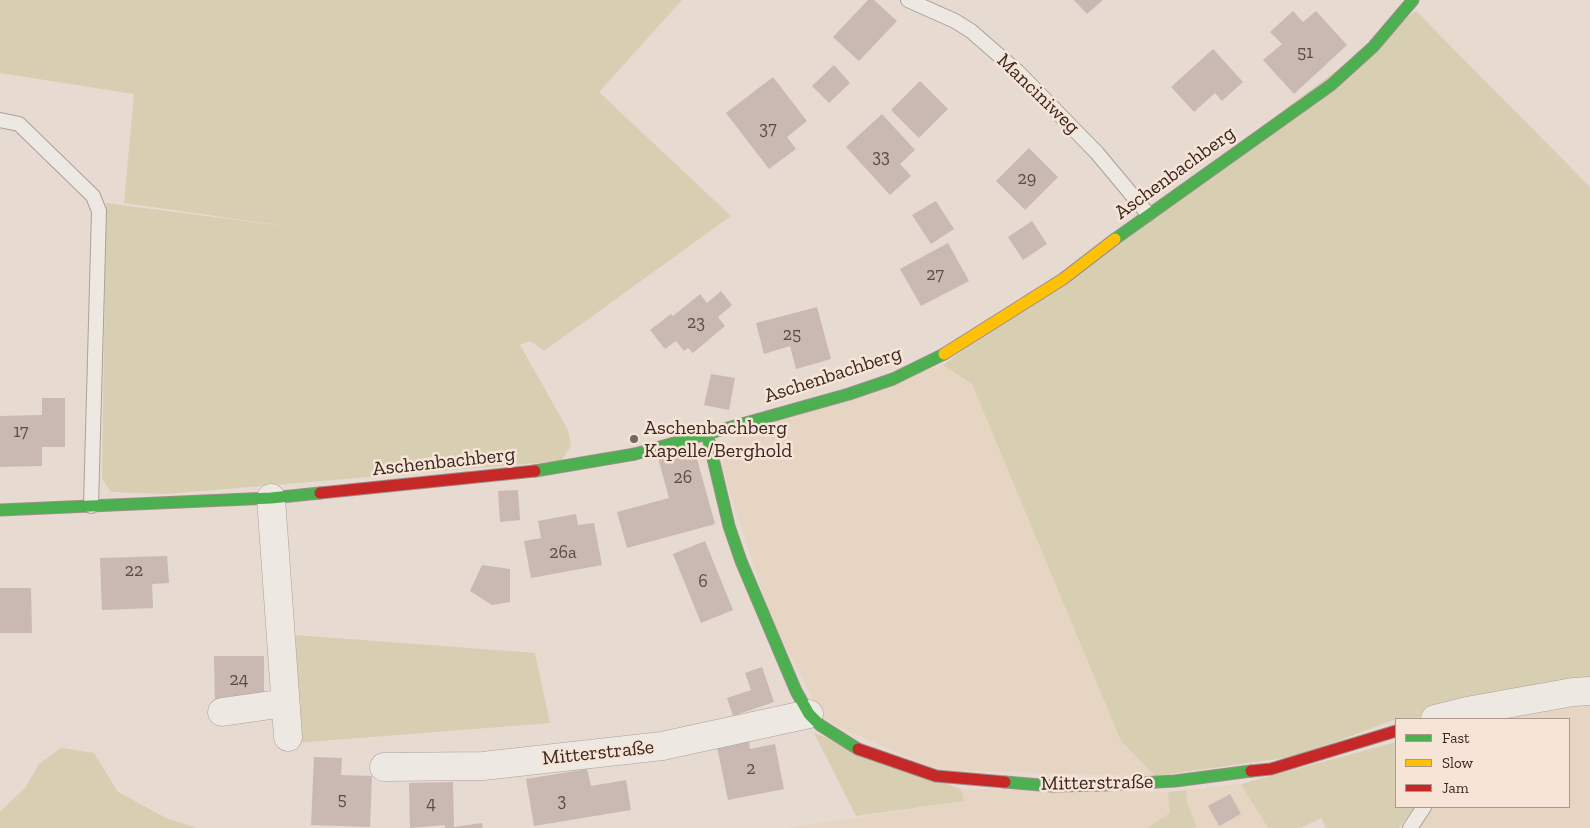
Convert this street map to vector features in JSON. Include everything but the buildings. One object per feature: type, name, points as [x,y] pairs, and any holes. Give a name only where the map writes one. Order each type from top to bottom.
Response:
[{"type":"street","name":"Aschenbachberg","points":[[0,510],[271,498],[508,475],[635,454],[849,394],[894,379],[938,357],[1062,279],[1148,214],[1331,85],[1373,47],[1413,0]]},
{"type":"street","name":"Mitterstraße","points":[[707,433],[729,526],[741,561],[792,682],[809,714],[820,725],[859,750],[907,769],[936,776],[1052,786],[1175,782],[1240,774],[1299,762],[1395,731]]},
{"type":"street","points":[[271,498],[288,737]]},
{"type":"street","points":[[1443,718],[1573,692],[1590,691]]},
{"type":"street","points":[[222,712],[285,703]]},
{"type":"street","name":"Mitterstraße","points":[[384,768],[483,766],[662,746],[809,714]]},
{"type":"lane","name":"Manciniweg","points":[[908,0],[951,18],[971,32],[1018,72],[1097,153],[1148,214]]},
{"type":"lane","points":[[0,120],[19,124],[93,196],[100,211],[91,506]]},
{"type":"lane","points":[[1410,828],[1423,808]]},
{"type":"shaded area","points":[[0,0],[682,0],[599,92],[731,216],[544,351],[530,341],[520,345],[568,430],[571,446],[561,461],[166,494],[111,492],[102,479],[106,203],[299,228],[124,203],[134,94],[0,73]]},
{"type":"shaded area","points":[[1416,11],[1590,187],[1590,685],[1416,718],[1395,718],[1298,756],[1155,776],[1121,741],[972,384],[943,365]]},
{"type":"shaded area","points":[[943,365],[972,383],[1121,741],[1155,776],[937,770],[824,720],[771,619],[722,467],[726,451],[741,433]]},
{"type":"shaded area","points":[[296,635],[535,653],[550,723],[296,743]]},
{"type":"shaded area","points":[[1590,701],[1590,828],[1419,828],[1431,808],[1570,808],[1570,718],[1491,718]]},
{"type":"shaded area","points":[[814,733],[961,789],[964,801],[856,816]]},
{"type":"shaded area","points":[[1395,742],[1395,808],[1413,808],[1399,828],[1326,828],[1321,818],[1301,828],[1268,828],[1241,784]]},
{"type":"shaded area","points":[[61,748],[94,753],[118,792],[168,819],[197,828],[0,828],[0,812],[25,788],[39,764]]},
{"type":"shaded area","points":[[1243,784],[1268,828],[1197,828],[1187,803],[1186,790]]},
{"type":"shaded area","points":[[961,789],[1168,792],[1171,813],[1147,828],[789,828],[964,801]]},
{"type":"shaded area","points":[[1186,790],[1187,803],[1197,828],[1147,828],[1170,813],[1168,792]]},
{"type":"traffic: fast","points":[[1115,239],[1331,85],[1373,47],[1413,0]]},
{"type":"traffic: fast","points":[[535,471],[635,454],[849,394],[893,379],[944,354]]},
{"type":"traffic: fast","points":[[707,433],[729,526],[741,561],[796,691],[809,714],[820,725],[858,749]]},
{"type":"traffic: fast","points":[[0,510],[271,498],[320,493]]},
{"type":"traffic: fast","points":[[1005,782],[1052,786],[1104,785],[1175,781],[1251,771]]},
{"type":"traffic: slow","points":[[944,354],[1063,279],[1115,239]]},
{"type":"traffic: jam","points":[[320,493],[535,471]]},
{"type":"traffic: jam","points":[[1251,771],[1271,769],[1395,731]]},
{"type":"traffic: jam","points":[[858,749],[936,776],[1005,782]]},
{"type":"place","name":"Aschenbachberg Kapelle/Berghold","points":[[634,439]]}]
